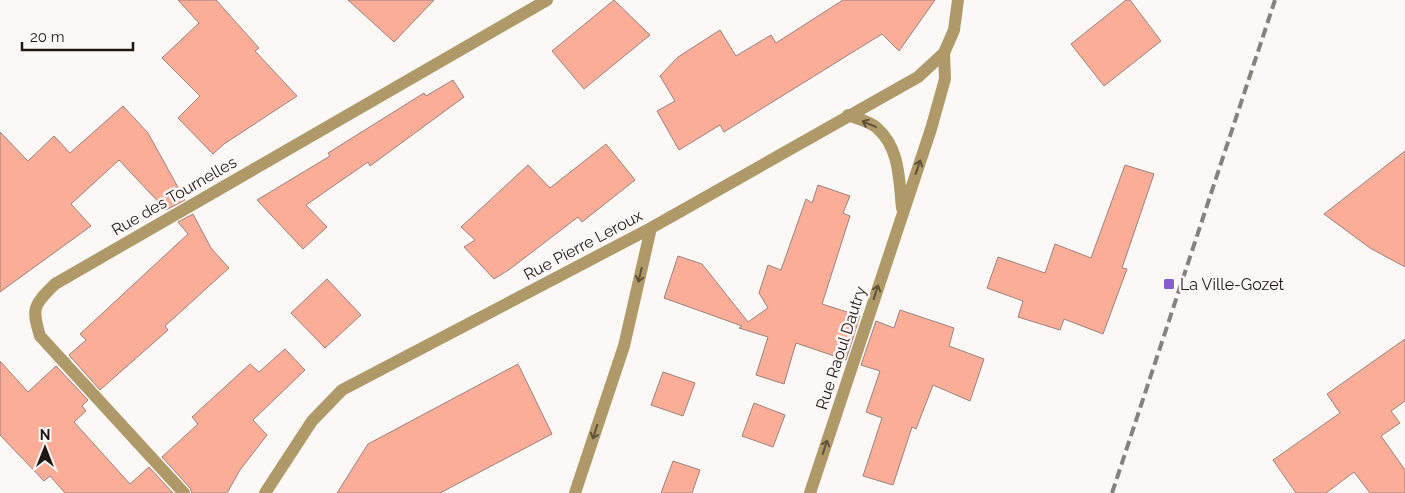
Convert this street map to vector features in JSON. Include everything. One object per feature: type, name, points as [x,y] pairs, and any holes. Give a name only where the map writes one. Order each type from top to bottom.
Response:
[{"type":"street","name":"Rue des Tournelles","points":[[184,493],[40,336],[34,318],[36,302],[55,284],[546,0]]},
{"type":"street","points":[[944,53],[954,30],[958,0]]},
{"type":"street","name":"Rue Pierre Leroux","points":[[265,493],[312,421],[342,390],[651,228],[918,77],[944,53]]},
{"type":"street","name":"Rue Raoul Dautry","points":[[810,493],[931,129],[944,79],[944,53]]},
{"type":"street","points":[[848,115],[876,126],[892,146],[898,165],[902,213]]},
{"type":"street","points":[[575,493],[624,346],[651,228]]},
{"type":"building","points":[[178,0],[216,0],[259,48],[255,51],[297,96],[224,144],[213,154],[178,118],[200,96],[162,58],[199,23]]},
{"type":"building","points":[[348,0],[434,0],[394,42]]},
{"type":"building","points":[[614,0],[650,35],[584,89],[552,51]]},
{"type":"building","points":[[843,0],[935,0],[899,51],[882,34],[724,132],[720,125],[679,150],[657,111],[675,101],[660,76],[678,57],[720,30],[736,56],[771,35],[776,43]]},
{"type":"building","points":[[1126,0],[1130,0],[1161,41],[1104,86],[1071,44]]},
{"type":"building","points":[[453,80],[464,97],[370,166],[368,162],[306,205],[327,227],[303,249],[257,200],[330,156],[328,153],[424,93],[426,96]]},
{"type":"building","points":[[123,106],[148,133],[185,200],[166,210],[119,160],[71,204],[91,226],[0,292],[0,132],[28,161],[54,136],[70,153]]},
{"type":"building","points":[[606,144],[635,180],[582,222],[578,217],[494,279],[464,247],[475,240],[461,227],[528,165],[550,188]]},
{"type":"building","points":[[1405,151],[1405,267],[1370,248],[1324,214]]},
{"type":"building","points":[[1125,165],[1154,174],[1122,268],[1127,269],[1103,334],[1064,319],[1060,330],[1018,317],[1023,301],[987,288],[998,257],[1045,273],[1055,244],[1091,258]]},
{"type":"building","points":[[818,185],[850,196],[843,213],[850,216],[822,304],[860,316],[846,360],[796,343],[784,384],[756,375],[768,337],[739,328],[742,326],[664,298],[678,256],[702,264],[748,322],[768,308],[759,293],[768,265],[781,270],[806,199],[812,203]]},
{"type":"building","points":[[193,214],[211,248],[229,268],[165,326],[168,330],[100,390],[69,355],[86,340],[80,334],[188,234],[178,222]]},
{"type":"building","points":[[327,279],[361,315],[325,348],[291,313]]},
{"type":"building","points":[[900,310],[954,328],[949,346],[984,359],[970,401],[933,385],[916,429],[912,427],[893,485],[863,476],[882,418],[866,412],[880,371],[861,365],[876,321],[894,328]]},
{"type":"building","points":[[1405,339],[1405,401],[1391,411],[1400,423],[1381,436],[1405,470],[1405,493],[1370,493],[1354,472],[1326,493],[1296,493],[1273,460],[1340,413],[1327,394]]},
{"type":"building","points":[[285,349],[305,370],[253,420],[267,435],[240,470],[227,493],[192,493],[190,488],[162,457],[198,424],[192,417],[250,364],[259,372]]},
{"type":"building","points":[[0,361],[28,392],[56,366],[88,400],[82,406],[86,411],[74,422],[130,484],[149,467],[173,493],[65,493],[50,476],[44,481],[0,435]]},
{"type":"building","points":[[518,364],[552,434],[440,493],[337,493],[368,444]]},
{"type":"building","points":[[663,372],[695,383],[683,416],[651,405]]},
{"type":"building","points":[[754,403],[785,415],[773,447],[742,436]]},
{"type":"building","points":[[673,461],[700,470],[692,493],[661,493]]},
{"type":"railway","points":[[1112,493],[1275,0]]},
{"type":"place","name":"La Ville-Gozet","points":[[1169,284]]}]
